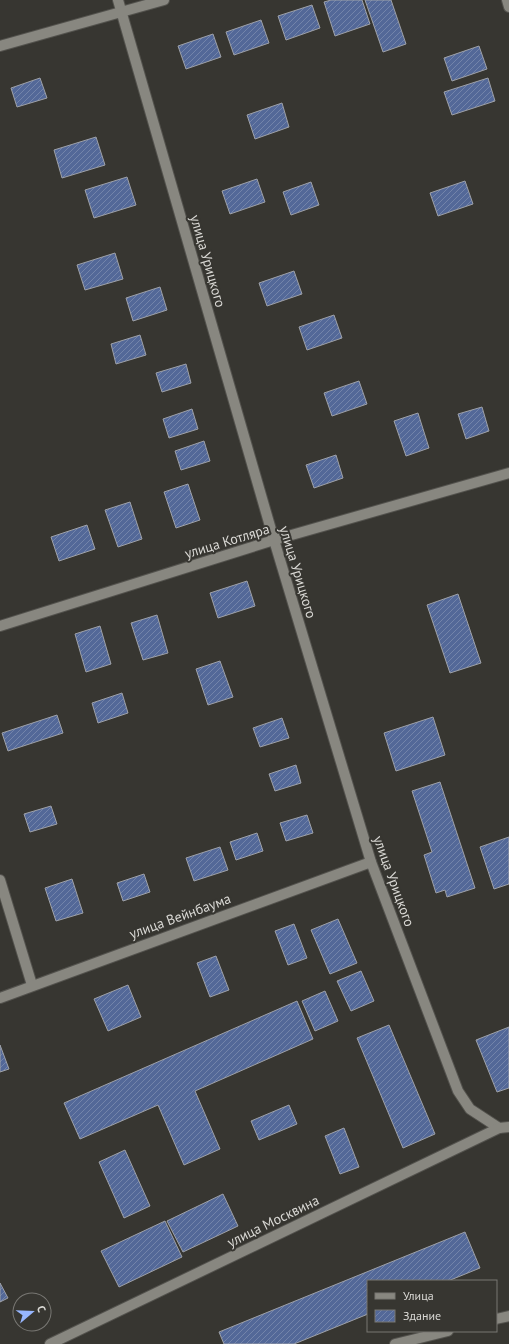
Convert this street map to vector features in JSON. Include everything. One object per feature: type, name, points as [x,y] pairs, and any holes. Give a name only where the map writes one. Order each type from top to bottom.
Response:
[{"type":"street","name":"улица Урицкого","points":[[118,0],[274,540],[371,862],[458,1091],[470,1108],[504,1128]]},
{"type":"street","points":[[0,46],[164,0]]},
{"type":"street","points":[[507,0],[509,7]]},
{"type":"street","name":"улица Котляра","points":[[0,626],[274,540],[509,473]]},
{"type":"street","name":"улица Вейнбаума","points":[[0,998],[371,862]]},
{"type":"street","points":[[0,880],[32,985]]},
{"type":"street","name":"улица Москвина","points":[[50,1344],[504,1128]]},
{"type":"street","points":[[497,1319],[509,1316]]},
{"type":"street","points":[[395,1344],[444,1332]]},
{"type":"building","points":[[331,0],[362,0],[370,24],[335,36],[324,2]]},
{"type":"building","points":[[365,0],[391,0],[406,44],[383,52]]},
{"type":"building","points":[[312,5],[320,28],[286,40],[278,16]]},
{"type":"building","points":[[261,20],[269,43],[234,55],[226,32]]},
{"type":"building","points":[[213,34],[221,57],[186,69],[178,46]]},
{"type":"building","points":[[479,46],[487,69],[452,81],[444,58]]},
{"type":"building","points":[[40,78],[47,98],[17,107],[11,88]]},
{"type":"building","points":[[488,78],[495,101],[452,115],[444,92]]},
{"type":"building","points":[[282,103],[289,127],[255,139],[247,115]]},
{"type":"building","points":[[96,137],[105,165],[62,178],[54,150]]},
{"type":"building","points":[[127,177],[136,205],[94,218],[85,190]]},
{"type":"building","points":[[257,179],[265,202],[230,214],[222,191]]},
{"type":"building","points":[[465,181],[473,204],[438,216],[430,193]]},
{"type":"building","points":[[311,182],[319,205],[291,215],[283,192]]},
{"type":"building","points":[[115,253],[123,279],[85,290],[77,265]]},
{"type":"building","points":[[294,271],[302,294],[267,306],[259,283]]},
{"type":"building","points":[[160,287],[167,310],[133,321],[126,298]]},
{"type":"building","points":[[334,315],[342,338],[307,350],[299,327]]},
{"type":"building","points":[[140,335],[146,355],[116,364],[111,344]]},
{"type":"building","points":[[186,364],[191,383],[162,392],[156,373]]},
{"type":"building","points":[[359,381],[367,404],[332,416],[324,393]]},
{"type":"building","points":[[482,407],[489,431],[466,439],[458,414]]},
{"type":"building","points":[[192,409],[198,429],[169,438],[163,419]]},
{"type":"building","points":[[418,413],[429,448],[406,456],[394,421]]},
{"type":"building","points":[[204,441],[210,461],[181,470],[175,451]]},
{"type":"building","points":[[336,455],[343,478],[314,488],[306,465]]},
{"type":"building","points":[[188,484],[200,520],[176,528],[164,492]]},
{"type":"building","points":[[130,502],[142,539],[118,547],[105,510]]},
{"type":"building","points":[[87,525],[95,549],[59,561],[51,537]]},
{"type":"building","points":[[247,581],[255,606],[218,618],[210,593]]},
{"type":"building","points":[[458,594],[481,663],[450,673],[427,605]]},
{"type":"building","points":[[157,615],[168,653],[143,660],[131,623]]},
{"type":"building","points":[[100,626],[111,664],[86,672],[75,634]]},
{"type":"building","points":[[220,661],[233,697],[208,705],[196,669]]},
{"type":"building","points":[[122,693],[128,713],[98,723],[92,703]]},
{"type":"building","points":[[57,715],[63,733],[8,751],[2,733]]},
{"type":"building","points":[[433,717],[445,755],[396,771],[384,733]]},
{"type":"building","points":[[282,718],[289,738],[260,747],[253,728]]},
{"type":"building","points":[[296,765],[301,783],[275,791],[269,774]]},
{"type":"building","points":[[440,782],[475,888],[447,897],[445,890],[436,893],[424,855],[432,852],[412,791]]},
{"type":"building","points":[[51,806],[57,824],[30,832],[24,814]]},
{"type":"building","points":[[307,815],[313,833],[286,841],[280,823]]},
{"type":"building","points":[[257,833],[263,851],[236,860],[230,842]]},
{"type":"building","points":[[509,837],[509,884],[494,889],[480,847]]},
{"type":"building","points":[[220,847],[228,870],[194,881],[186,858]]},
{"type":"building","points":[[144,874],[150,892],[123,901],[117,883]]},
{"type":"building","points":[[72,879],[83,913],[56,921],[45,888]]},
{"type":"building","points":[[338,919],[357,963],[330,974],[311,930]]},
{"type":"building","points":[[294,924],[307,958],[288,965],[275,931]]},
{"type":"building","points":[[216,956],[229,990],[210,997],[197,963]]},
{"type":"building","points":[[361,971],[374,1001],[351,1011],[337,981]]},
{"type":"building","points":[[128,985],[141,1017],[108,1031],[94,999]]},
{"type":"building","points":[[325,991],[338,1021],[315,1031],[302,1001]]},
{"type":"building","points":[[297,1001],[313,1039],[195,1091],[220,1149],[184,1165],[158,1105],[80,1139],[64,1103]]},
{"type":"building","points":[[389,1025],[435,1134],[403,1148],[357,1038]]},
{"type":"building","points":[[509,1027],[509,1088],[497,1092],[476,1040]]},
{"type":"building","points":[[0,1045],[9,1069],[0,1072]]},
{"type":"building","points":[[289,1105],[297,1124],[259,1140],[251,1121]]},
{"type":"building","points":[[344,1128],[359,1167],[340,1174],[325,1136]]},
{"type":"building","points":[[125,1150],[150,1206],[124,1218],[99,1162]]},
{"type":"building","points":[[223,1194],[238,1226],[183,1252],[167,1221]]},
{"type":"building","points":[[165,1221],[182,1257],[119,1287],[101,1251]]},
{"type":"building","points":[[465,1232],[480,1268],[450,1280],[367,1280],[367,1314],[294,1344],[224,1344],[219,1332]]},
{"type":"building","points":[[0,1283],[8,1298],[0,1302]]}]
